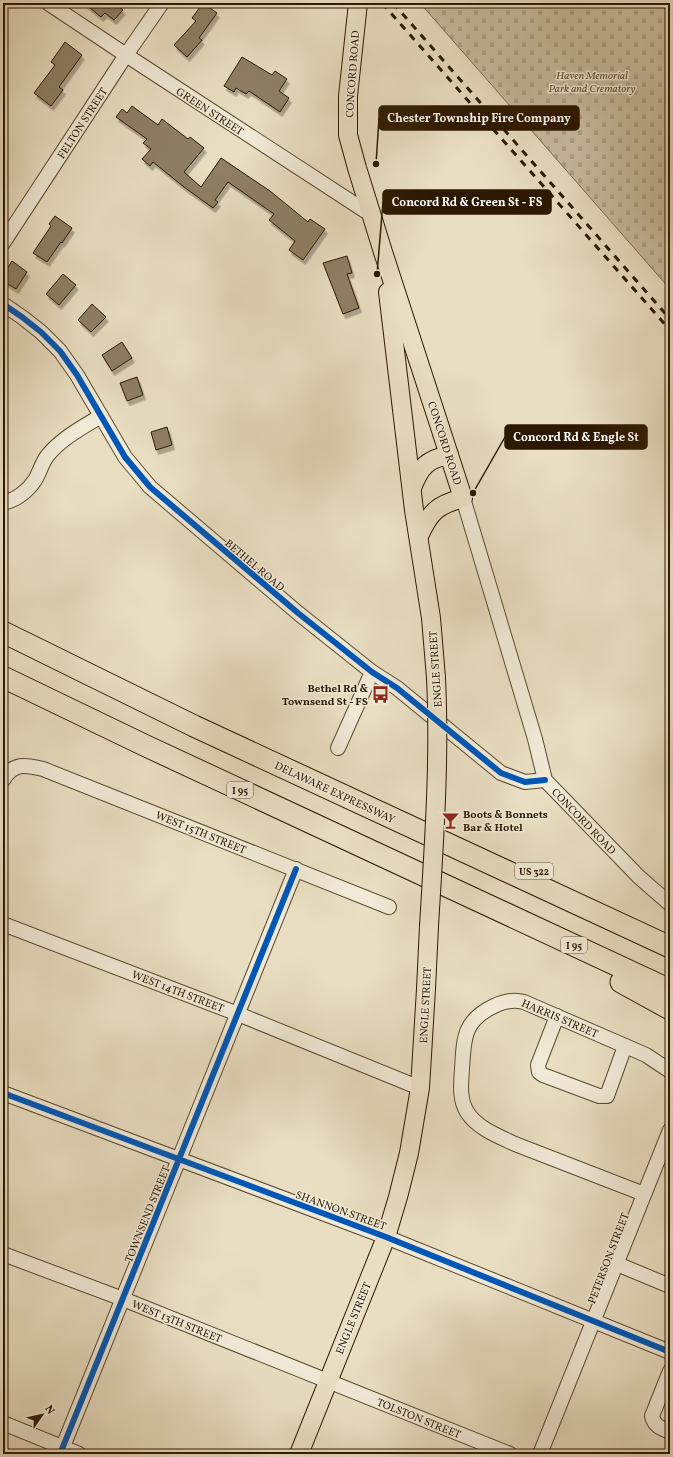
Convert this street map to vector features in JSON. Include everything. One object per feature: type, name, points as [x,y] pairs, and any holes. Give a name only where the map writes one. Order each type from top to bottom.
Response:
[{"type":"highway","name":"DELAWARE EXPRESSWAY","points":[[3,632],[194,726],[670,947]]},
{"type":"highway","name":"I 95","points":[[3,677],[137,742],[670,990]]},
{"type":"highway","name":"US 322","points":[[394,819],[536,872],[670,934]]},
{"type":"highway","points":[[478,901],[566,954],[670,1009]]},
{"type":"main road","name":"CONCORD ROAD","points":[[358,3],[348,96],[348,134],[383,252],[462,498]]},
{"type":"main road","points":[[383,252],[412,488]]},
{"type":"main road","name":"ENGLE STREET","points":[[299,1454],[386,1237],[398,1197],[420,1088],[438,773],[438,719],[431,618],[414,510],[412,488],[421,468],[433,459],[449,455]]},
{"type":"main road","points":[[419,536],[427,520],[436,508],[462,498]]},
{"type":"street","name":"GREEN STREET","points":[[48,3],[373,216]]},
{"type":"street","name":"FELTON STREET","points":[[3,243],[126,55],[162,3]]},
{"type":"street","name":"BETHEL ROAD","points":[[3,304],[41,332],[60,351],[77,375],[125,457],[150,487],[281,599],[372,672],[397,688],[501,773],[524,782],[545,780]]},
{"type":"street","points":[[3,503],[14,499],[28,489],[35,480],[47,455],[65,439],[101,416]]},
{"type":"street","name":"CONCORD ROAD","points":[[462,498],[535,739],[545,780],[639,877],[670,904]]},
{"type":"street","points":[[338,748],[372,672]]},
{"type":"street","name":"WEST 15TH STREET","points":[[8,775],[17,767],[24,765],[43,769],[388,907]]},
{"type":"street","name":"TOWNSEND STREET","points":[[62,1451],[296,869]]},
{"type":"street","name":"WEST 14TH STREET","points":[[3,924],[238,1014],[420,1088]]},
{"type":"street","name":"HARRIS STREET","points":[[647,1187],[515,1144],[494,1134],[473,1119],[466,1111],[461,1094],[464,1047],[469,1026],[476,1017],[484,1010],[508,1000],[517,1000],[646,1055],[670,1071]]},
{"type":"street","points":[[557,1016],[538,1065],[539,1072],[543,1075],[603,1097],[608,1094],[625,1046]]},
{"type":"street","name":"SHANNON STREET","points":[[3,1093],[386,1237],[670,1352]]},
{"type":"street","name":"PETERSON STREET","points":[[540,1454],[670,1130]]},
{"type":"street","name":"PETERSON STREET","points":[[647,1187],[670,1159]]},
{"type":"street","name":"WEST 13TH STREET","points":[[3,1254],[328,1382]]},
{"type":"street","points":[[617,1264],[670,1286]]},
{"type":"street","points":[[670,1370],[652,1416],[653,1422],[656,1426],[670,1432]]},
{"type":"street","name":"TOLSTON STREET","points":[[328,1382],[510,1454]]},
{"type":"street","points":[[3,1423],[62,1451],[79,1454]]},
{"type":"green space","name":"Haven Memorial Park and Crematory","points":[[420,3],[670,3],[670,289]]},
{"type":"building","points":[[84,3],[114,3],[123,10],[114,20],[105,13],[101,17]]},
{"type":"building","points":[[203,3],[217,13],[199,38],[202,40],[187,57],[174,45],[196,21],[192,18]]},
{"type":"building","points":[[65,42],[82,55],[59,87],[63,90],[51,106],[34,93],[55,65],[51,62]]},
{"type":"building","points":[[242,57],[272,75],[275,71],[287,79],[279,91],[289,98],[280,112],[249,91],[246,94],[236,88],[234,92],[224,86]]},
{"type":"building","points":[[132,106],[158,125],[162,119],[188,139],[190,137],[204,148],[184,172],[201,187],[221,158],[270,191],[308,222],[310,219],[325,229],[303,260],[289,250],[295,241],[269,220],[274,214],[228,182],[215,200],[218,202],[213,208],[153,162],[150,166],[142,159],[151,149],[143,143],[147,139],[116,117],[122,109],[127,113]]},
{"type":"building","points":[[55,216],[72,228],[47,262],[33,253],[51,226],[49,224]]},
{"type":"building","points":[[347,256],[352,273],[347,274],[359,308],[343,314],[323,263]]},
{"type":"building","points":[[12,261],[27,272],[16,289],[3,281],[3,275]]},
{"type":"building","points":[[63,274],[76,285],[59,305],[46,294]]},
{"type":"building","points":[[92,304],[106,317],[91,332],[78,320]]},
{"type":"building","points":[[122,342],[132,358],[112,371],[102,355]]},
{"type":"building","points":[[137,377],[143,395],[127,401],[120,383]]},
{"type":"building","points":[[167,427],[172,445],[156,450],[151,432]]},
{"type":"railway","points":[[382,3],[670,330]]},
{"type":"railway","points":[[393,3],[670,319]]},
{"type":"cycle path","points":[[3,304],[41,332],[60,351],[77,375],[125,457],[150,487],[298,613],[372,672],[397,688],[501,773],[525,782],[545,780]]},
{"type":"cycle path","points":[[60,1454],[296,869]]},
{"type":"cycle path","points":[[3,1093],[386,1237],[670,1352]]},
{"type":"place","name":"Chester Township Fire Company","points":[[376,164]]},
{"type":"place","name":"Concord Rd & Green St - FS","points":[[377,274]]},
{"type":"place","name":"Concord Rd & Engle St","points":[[473,493]]},
{"type":"place","name":"Bethel Rd & Townsend St - FS","points":[[381,694]]},
{"type":"place","name":"Boots & Bonnets Bar & Hotel","points":[[450,820]]}]
